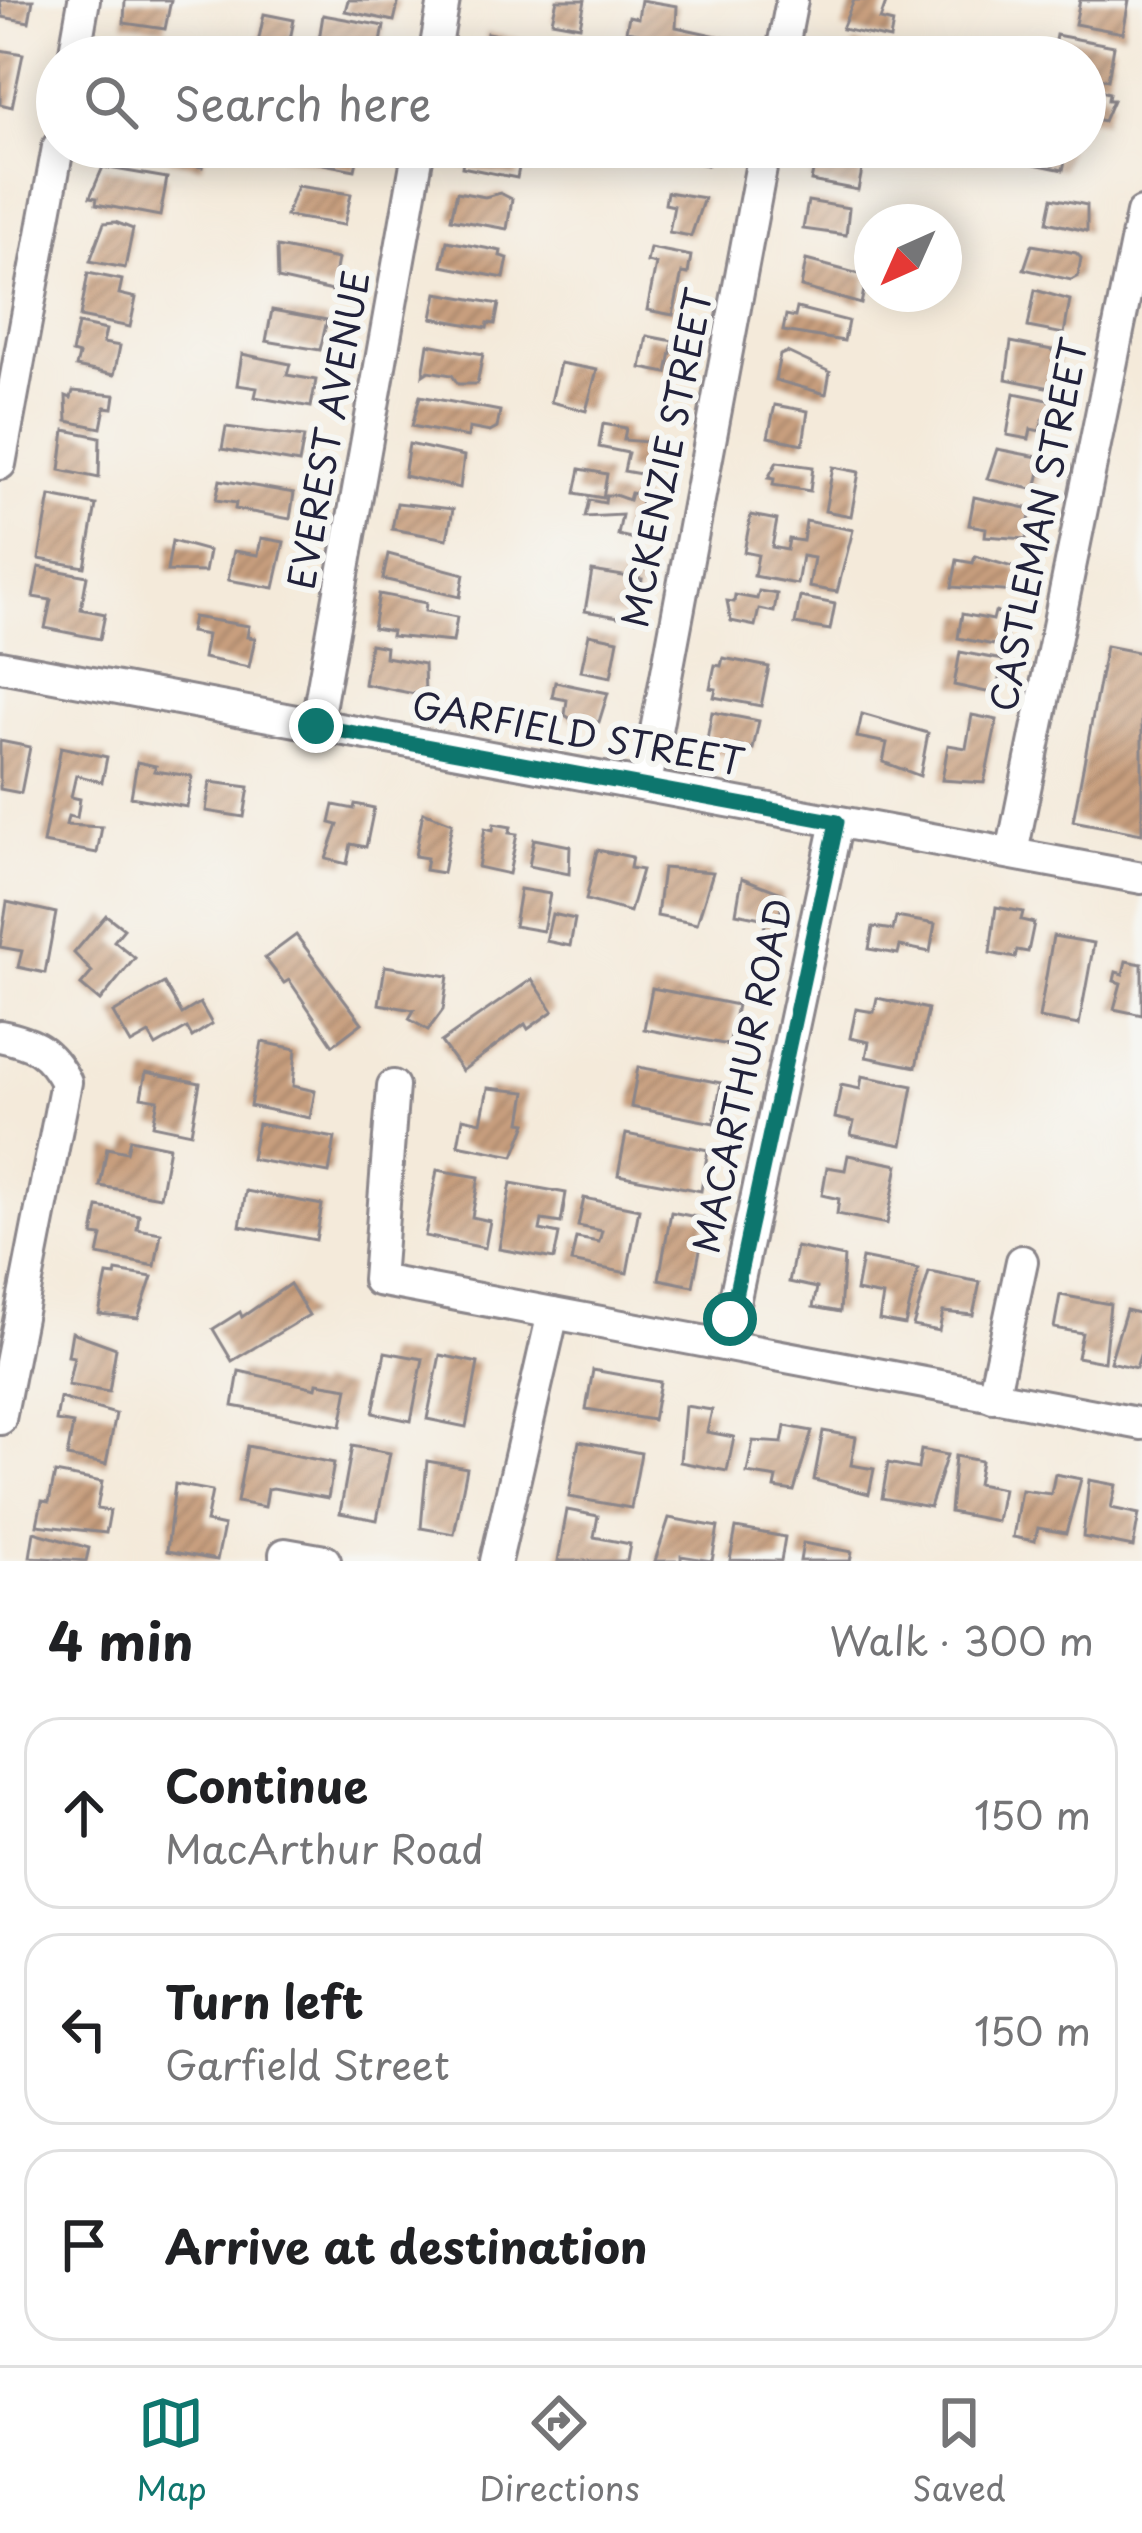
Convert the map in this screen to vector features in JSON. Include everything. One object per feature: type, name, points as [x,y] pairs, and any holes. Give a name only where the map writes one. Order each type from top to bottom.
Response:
[{"type":"street","points":[[78,36],[84,0]]},
{"type":"street","points":[[438,36],[445,0]]},
{"type":"street","points":[[786,36],[792,0]]},
{"type":"street","points":[[0,464],[54,168]]},
{"type":"street","name":"EVEREST AVENUE","points":[[316,726],[414,168]]},
{"type":"street","name":"MCKENZIE STREET","points":[[646,784],[761,168]]},
{"type":"street","name":"CASTLEMAN STREET","points":[[1012,853],[1142,213]]},
{"type":"street","name":"GARFIELD STREET","points":[[0,666],[1142,878]]},
{"type":"street","name":"MACARTHUR ROAD","points":[[725,1345],[837,822]]},
{"type":"street","points":[[0,1036],[35,1043],[54,1059],[66,1082],[0,1419]]},
{"type":"street","points":[[393,1086],[378,1280],[1142,1424]]},
{"type":"street","points":[[993,1396],[1022,1261]]},
{"type":"street","points":[[496,1561],[553,1313]]},
{"type":"street","points":[[285,1554],[325,1561]]},
{"type":"building","points":[[0,0],[33,0],[29,22],[2,17]]},
{"type":"building","points":[[125,0],[171,0],[165,29],[124,23]]},
{"type":"building","points":[[348,0],[399,0],[394,21],[345,11]]},
{"type":"building","points":[[557,0],[585,0],[580,26],[552,21]]},
{"type":"building","points":[[641,0],[677,6],[676,27],[717,36],[636,36],[626,31],[629,16],[638,18]]},
{"type":"building","points":[[854,0],[887,0],[880,20],[893,23],[891,36],[842,29]]},
{"type":"building","points":[[1080,0],[1129,0],[1123,33],[1075,24]]},
{"type":"building","points":[[264,14],[294,20],[291,36],[259,36]]},
{"type":"building","points":[[323,15],[384,26],[382,36],[320,36]]},
{"type":"building","points":[[1106,44],[1114,46],[1106,80]]},
{"type":"building","points":[[0,50],[23,54],[12,107],[0,104]]},
{"type":"building","points":[[103,168],[167,178],[160,216],[96,204],[97,198],[90,197]]},
{"type":"building","points":[[467,168],[519,168],[517,178]]},
{"type":"building","points":[[814,168],[862,168],[858,190],[811,181]]},
{"type":"building","points":[[297,186],[351,194],[344,225],[286,216]]},
{"type":"building","points":[[457,192],[485,197],[500,193],[512,199],[507,229],[451,219]]},
{"type":"building","points":[[667,192],[704,198],[691,236],[669,232],[674,206],[665,204]]},
{"type":"building","points":[[1052,198],[1087,205],[1087,231],[1047,222]]},
{"type":"building","points":[[808,201],[849,208],[846,235],[803,229]]},
{"type":"building","points":[[104,223],[133,229],[125,268],[90,261]]},
{"type":"building","points":[[447,241],[501,251],[500,256],[508,258],[504,278],[442,266]]},
{"type":"building","points":[[1032,245],[1076,253],[1081,258],[1078,276],[1071,280],[1024,269]]},
{"type":"building","points":[[277,247],[338,259],[332,291],[278,279]]},
{"type":"building","points":[[650,248],[691,256],[688,274],[682,273],[673,315],[647,310],[656,264],[647,262]]},
{"type":"building","points":[[806,260],[854,273],[854,302],[801,287]]},
{"type":"building","points":[[88,273],[122,280],[119,294],[136,298],[130,327],[80,317]]},
{"type":"building","points":[[1035,290],[1070,300],[1064,334],[1028,327]]},
{"type":"building","points":[[437,293],[499,304],[495,324],[488,323],[487,328],[432,318]]},
{"type":"building","points":[[797,308],[848,321],[844,341],[783,331],[786,315],[795,317]]},
{"type":"building","points":[[272,310],[327,320],[320,350],[266,341]]},
{"type":"building","points":[[78,324],[106,330],[103,343],[120,346],[114,375],[76,367],[79,355],[72,353]]},
{"type":"building","points":[[647,336],[673,341],[667,373],[641,368]]},
{"type":"building","points":[[1011,342],[1062,352],[1051,388],[1006,379]]},
{"type":"building","points":[[428,344],[483,354],[477,384],[458,384],[452,375],[429,371],[423,375]]},
{"type":"building","points":[[787,352],[830,372],[826,394],[775,380],[780,355]]},
{"type":"building","points":[[242,354],[290,364],[287,375],[316,380],[311,407],[255,397],[257,388],[237,385]]},
{"type":"building","points":[[560,363],[597,370],[586,411],[551,402]]},
{"type":"building","points":[[73,391],[115,395],[113,408],[105,407],[101,428],[67,421],[66,396],[71,398]]},
{"type":"building","points":[[1014,393],[1053,401],[1049,420],[1043,419],[1040,431],[1031,429],[1029,439],[1007,435]]},
{"type":"building","points":[[420,396],[500,411],[497,428],[490,432],[469,428],[468,437],[412,426]]},
{"type":"building","points":[[775,405],[808,411],[803,444],[768,437]]},
{"type":"building","points":[[603,424],[626,428],[624,440],[659,443],[655,464],[649,462],[646,475],[624,471],[628,453],[599,447]]},
{"type":"building","points":[[226,427],[304,437],[299,463],[222,449]]},
{"type":"building","points":[[65,430],[100,437],[99,478],[60,470]]},
{"type":"building","points":[[409,444],[464,456],[460,488],[404,476]]},
{"type":"building","points":[[997,449],[1043,458],[1036,490],[987,479]]},
{"type":"building","points":[[777,462],[813,467],[810,491],[773,485],[774,479],[768,478]]},
{"type":"building","points":[[833,467],[859,472],[851,516],[825,511]]},
{"type":"building","points":[[580,469],[607,474],[603,498],[575,493]]},
{"type":"building","points":[[220,480],[294,493],[290,519],[235,509],[236,503],[216,500]]},
{"type":"building","points":[[631,493],[642,495],[641,511],[646,512],[635,539],[618,535],[622,515],[585,517],[589,500],[605,503],[606,495],[615,495],[629,500]]},
{"type":"building","points":[[50,496],[96,505],[85,567],[39,559]]},
{"type":"building","points":[[974,497],[1031,509],[1026,539],[985,536],[986,528],[969,525]]},
{"type":"building","points":[[397,503],[453,509],[447,539],[392,529]]},
{"type":"building","points":[[751,515],[777,520],[772,547],[787,550],[789,539],[803,541],[806,521],[853,530],[837,592],[809,587],[814,558],[802,556],[797,584],[754,576],[758,555],[744,552]]},
{"type":"building","points":[[261,538],[284,542],[274,588],[228,580],[234,551],[258,555]]},
{"type":"building","points":[[172,541],[209,551],[205,572],[167,571]]},
{"type":"building","points":[[388,554],[464,574],[460,597],[383,579]]},
{"type":"building","points":[[975,556],[1019,569],[1015,592],[952,587],[957,560],[973,563]]},
{"type":"building","points":[[39,567],[87,576],[81,609],[105,614],[100,639],[45,628],[51,600],[33,597]]},
{"type":"building","points":[[592,571],[642,579],[635,620],[585,611]]},
{"type":"building","points":[[759,591],[777,594],[774,612],[759,609],[755,626],[731,621],[727,601],[734,602],[735,595],[757,599]]},
{"type":"building","points":[[379,594],[426,603],[425,611],[457,617],[453,642],[391,636],[392,631],[373,628]]},
{"type":"building","points":[[800,597],[835,604],[830,630],[795,624]]},
{"type":"building","points":[[995,612],[1005,614],[1007,642],[1000,640],[999,646],[958,638],[962,614],[993,620]]},
{"type":"building","points":[[193,617],[249,626],[247,637],[255,638],[249,667],[203,658],[207,635],[190,632]]},
{"type":"building","points":[[589,634],[618,640],[611,677],[581,671]]},
{"type":"building","points":[[370,644],[386,647],[385,657],[424,664],[425,696],[364,684]]},
{"type":"building","points":[[1106,646],[1142,653],[1142,834],[1073,821]]},
{"type":"building","points":[[960,652],[1003,660],[996,694],[954,685]]},
{"type":"building","points":[[723,658],[769,667],[761,706],[714,697],[716,689],[710,688],[715,665],[721,666]]},
{"type":"building","points":[[555,682],[608,693],[599,722],[575,722],[565,715],[567,700],[552,697]]},
{"type":"building","points":[[712,712],[759,721],[753,749],[737,746],[735,757],[705,751]]},
{"type":"building","points":[[862,714],[928,733],[920,776],[883,762],[887,743],[857,737]]},
{"type":"building","points":[[972,715],[997,720],[984,783],[942,780],[948,745],[966,748]]},
{"type":"building","points":[[0,741],[30,747],[21,793],[0,789]]},
{"type":"building","points":[[61,747],[107,757],[102,782],[76,775],[71,797],[80,799],[77,818],[68,816],[66,825],[102,827],[97,853],[43,843]]},
{"type":"building","points":[[137,762],[156,766],[154,771],[192,776],[187,807],[131,797]]},
{"type":"building","points":[[210,782],[249,787],[244,817],[206,811]]},
{"type":"building","points":[[355,804],[374,808],[366,847],[351,844],[347,864],[326,859],[338,825],[330,823],[334,805],[354,809]]},
{"type":"building","points":[[423,812],[452,823],[443,873],[425,870],[427,858],[415,856]]},
{"type":"building","points":[[494,824],[511,827],[509,833],[517,834],[509,874],[478,867],[485,828],[493,830]]},
{"type":"building","points":[[534,839],[570,846],[569,874],[529,866]]},
{"type":"building","points":[[597,850],[632,857],[630,868],[642,870],[630,912],[586,900]]},
{"type":"building","points":[[663,868],[713,872],[697,924],[657,916]]},
{"type":"building","points":[[742,878],[784,894],[773,949],[761,946],[766,919],[736,913]]},
{"type":"building","points":[[520,889],[550,894],[543,931],[514,926]]},
{"type":"building","points":[[7,902],[56,913],[45,973],[18,967],[22,951],[0,947]]},
{"type":"building","points":[[996,907],[1023,912],[1021,920],[1034,923],[1028,952],[1017,950],[1015,958],[990,953]]},
{"type":"building","points":[[552,914],[575,919],[570,946],[546,941]]},
{"type":"building","points":[[106,915],[124,929],[114,941],[135,958],[100,1001],[81,985],[92,972],[74,953]]},
{"type":"building","points":[[896,917],[935,924],[930,952],[900,946],[898,954],[869,949],[873,927],[893,930]]},
{"type":"building","points":[[296,935],[362,1023],[333,1045],[289,980],[284,983],[265,958]]},
{"type":"building","points":[[1053,936],[1094,943],[1079,1025],[1039,1018]]},
{"type":"building","points":[[1126,961],[1142,964],[1142,1015],[1114,1009],[1121,983],[1114,981],[1116,972],[1123,974]]},
{"type":"building","points":[[385,966],[448,976],[443,1010],[428,1030],[409,1019],[414,1010],[379,1004]]},
{"type":"building","points":[[532,979],[553,1011],[528,1029],[525,1024],[462,1071],[441,1042]]},
{"type":"building","points":[[164,983],[182,1014],[200,1003],[212,1024],[192,1037],[187,1028],[156,1046],[149,1034],[131,1044],[113,1013]]},
{"type":"building","points":[[652,988],[737,1005],[729,1045],[644,1029]]},
{"type":"building","points":[[877,998],[928,1009],[916,1067],[866,1057],[869,1042],[850,1038],[856,1009],[874,1012]]},
{"type":"building","points":[[262,1042],[296,1049],[293,1086],[315,1091],[310,1118],[250,1106]]},
{"type":"building","points":[[638,1067],[721,1083],[714,1123],[631,1107]]},
{"type":"building","points":[[146,1072],[200,1083],[191,1133],[153,1125],[158,1100],[141,1097]]},
{"type":"building","points":[[862,1076],[913,1086],[902,1145],[851,1135],[854,1122],[835,1118],[841,1085],[860,1089]]},
{"type":"building","points":[[488,1088],[526,1092],[521,1122],[527,1123],[514,1156],[458,1145],[463,1118],[481,1122]]},
{"type":"building","points":[[258,1124],[335,1138],[329,1173],[251,1159]]},
{"type":"building","points":[[626,1134],[708,1150],[701,1191],[618,1175]]},
{"type":"building","points":[[130,1139],[169,1147],[160,1197],[100,1186],[107,1148],[127,1152]]},
{"type":"building","points":[[848,1155],[898,1165],[887,1224],[837,1214],[839,1199],[822,1195],[827,1167],[845,1170]]},
{"type":"building","points":[[437,1170],[479,1177],[472,1217],[490,1221],[485,1248],[425,1236]]},
{"type":"building","points":[[511,1183],[566,1193],[561,1223],[542,1220],[540,1230],[559,1234],[554,1259],[499,1249]]},
{"type":"building","points":[[246,1191],[322,1205],[316,1240],[240,1226]]},
{"type":"building","points":[[584,1198],[639,1209],[627,1273],[571,1262],[576,1238],[599,1242],[602,1231],[578,1226]]},
{"type":"building","points":[[98,1207],[139,1215],[137,1229],[161,1233],[155,1266],[98,1255],[102,1236],[93,1235]]},
{"type":"building","points":[[671,1212],[706,1219],[693,1286],[659,1279]]},
{"type":"building","points":[[796,1247],[844,1257],[840,1312],[813,1307],[817,1288],[789,1282]]},
{"type":"building","points":[[862,1258],[918,1269],[905,1325],[879,1320],[883,1296],[856,1291]]},
{"type":"building","points":[[116,1271],[152,1277],[138,1318],[99,1314],[107,1275],[115,1276]]},
{"type":"building","points":[[929,1272],[980,1282],[973,1315],[943,1312],[939,1331],[913,1326]]},
{"type":"building","points":[[290,1284],[309,1315],[232,1361],[213,1329],[240,1312],[242,1317]]},
{"type":"building","points":[[1060,1295],[1110,1304],[1104,1362],[1077,1357],[1082,1333],[1054,1328]]},
{"type":"building","points":[[1126,1310],[1142,1314],[1142,1349],[1136,1368],[1110,1362]]},
{"type":"building","points":[[72,1332],[116,1348],[109,1392],[68,1385],[74,1357],[68,1356]]},
{"type":"building","points":[[385,1352],[423,1359],[411,1421],[373,1413]]},
{"type":"building","points":[[440,1355],[478,1363],[466,1427],[427,1419]]},
{"type":"building","points":[[593,1370],[660,1382],[653,1420],[586,1409]]},
{"type":"building","points":[[239,1371],[316,1388],[317,1383],[348,1388],[341,1426],[233,1406]]},
{"type":"building","points":[[60,1398],[116,1414],[106,1464],[67,1457],[73,1424],[56,1421]]},
{"type":"building","points":[[685,1406],[712,1410],[707,1432],[734,1437],[727,1471],[680,1462]]},
{"type":"building","points":[[785,1426],[812,1431],[794,1491],[775,1488],[777,1478],[747,1473],[753,1441],[782,1443]]},
{"type":"building","points":[[823,1431],[856,1437],[851,1465],[874,1469],[869,1494],[814,1480]]},
{"type":"building","points":[[579,1441],[641,1453],[631,1508],[569,1497]]},
{"type":"building","points":[[247,1446],[334,1463],[328,1498],[273,1488],[268,1489],[265,1507],[237,1502]]},
{"type":"building","points":[[352,1446],[390,1453],[377,1520],[340,1513]]},
{"type":"building","points":[[921,1450],[947,1455],[930,1507],[882,1498],[888,1463],[918,1469]]},
{"type":"building","points":[[955,1456],[981,1461],[977,1484],[1003,1489],[997,1521],[950,1512]]},
{"type":"building","points":[[427,1461],[467,1468],[454,1534],[421,1528]]},
{"type":"building","points":[[55,1473],[102,1482],[97,1509],[110,1511],[106,1533],[37,1525],[42,1501],[49,1502]]},
{"type":"building","points":[[1055,1474],[1081,1479],[1066,1533],[1038,1528],[1035,1541],[1013,1537],[1021,1490],[1051,1494]]},
{"type":"building","points":[[1089,1480],[1116,1485],[1111,1508],[1139,1514],[1133,1547],[1083,1537]]},
{"type":"building","points":[[175,1484],[212,1491],[206,1522],[224,1526],[217,1560],[167,1551]]},
{"type":"building","points":[[567,1510],[598,1516],[594,1537],[630,1544],[627,1561],[558,1561]]},
{"type":"building","points":[[669,1518],[718,1527],[712,1561],[681,1556],[681,1561],[655,1561]]},
{"type":"building","points":[[736,1528],[785,1537],[781,1561],[730,1560]]},
{"type":"building","points":[[34,1532],[89,1548],[86,1561],[30,1557]]},
{"type":"building","points":[[803,1543],[852,1552],[850,1561],[800,1561]]},
{"type":"route","points":[[316,726],[837,822],[730,1319]]}]
